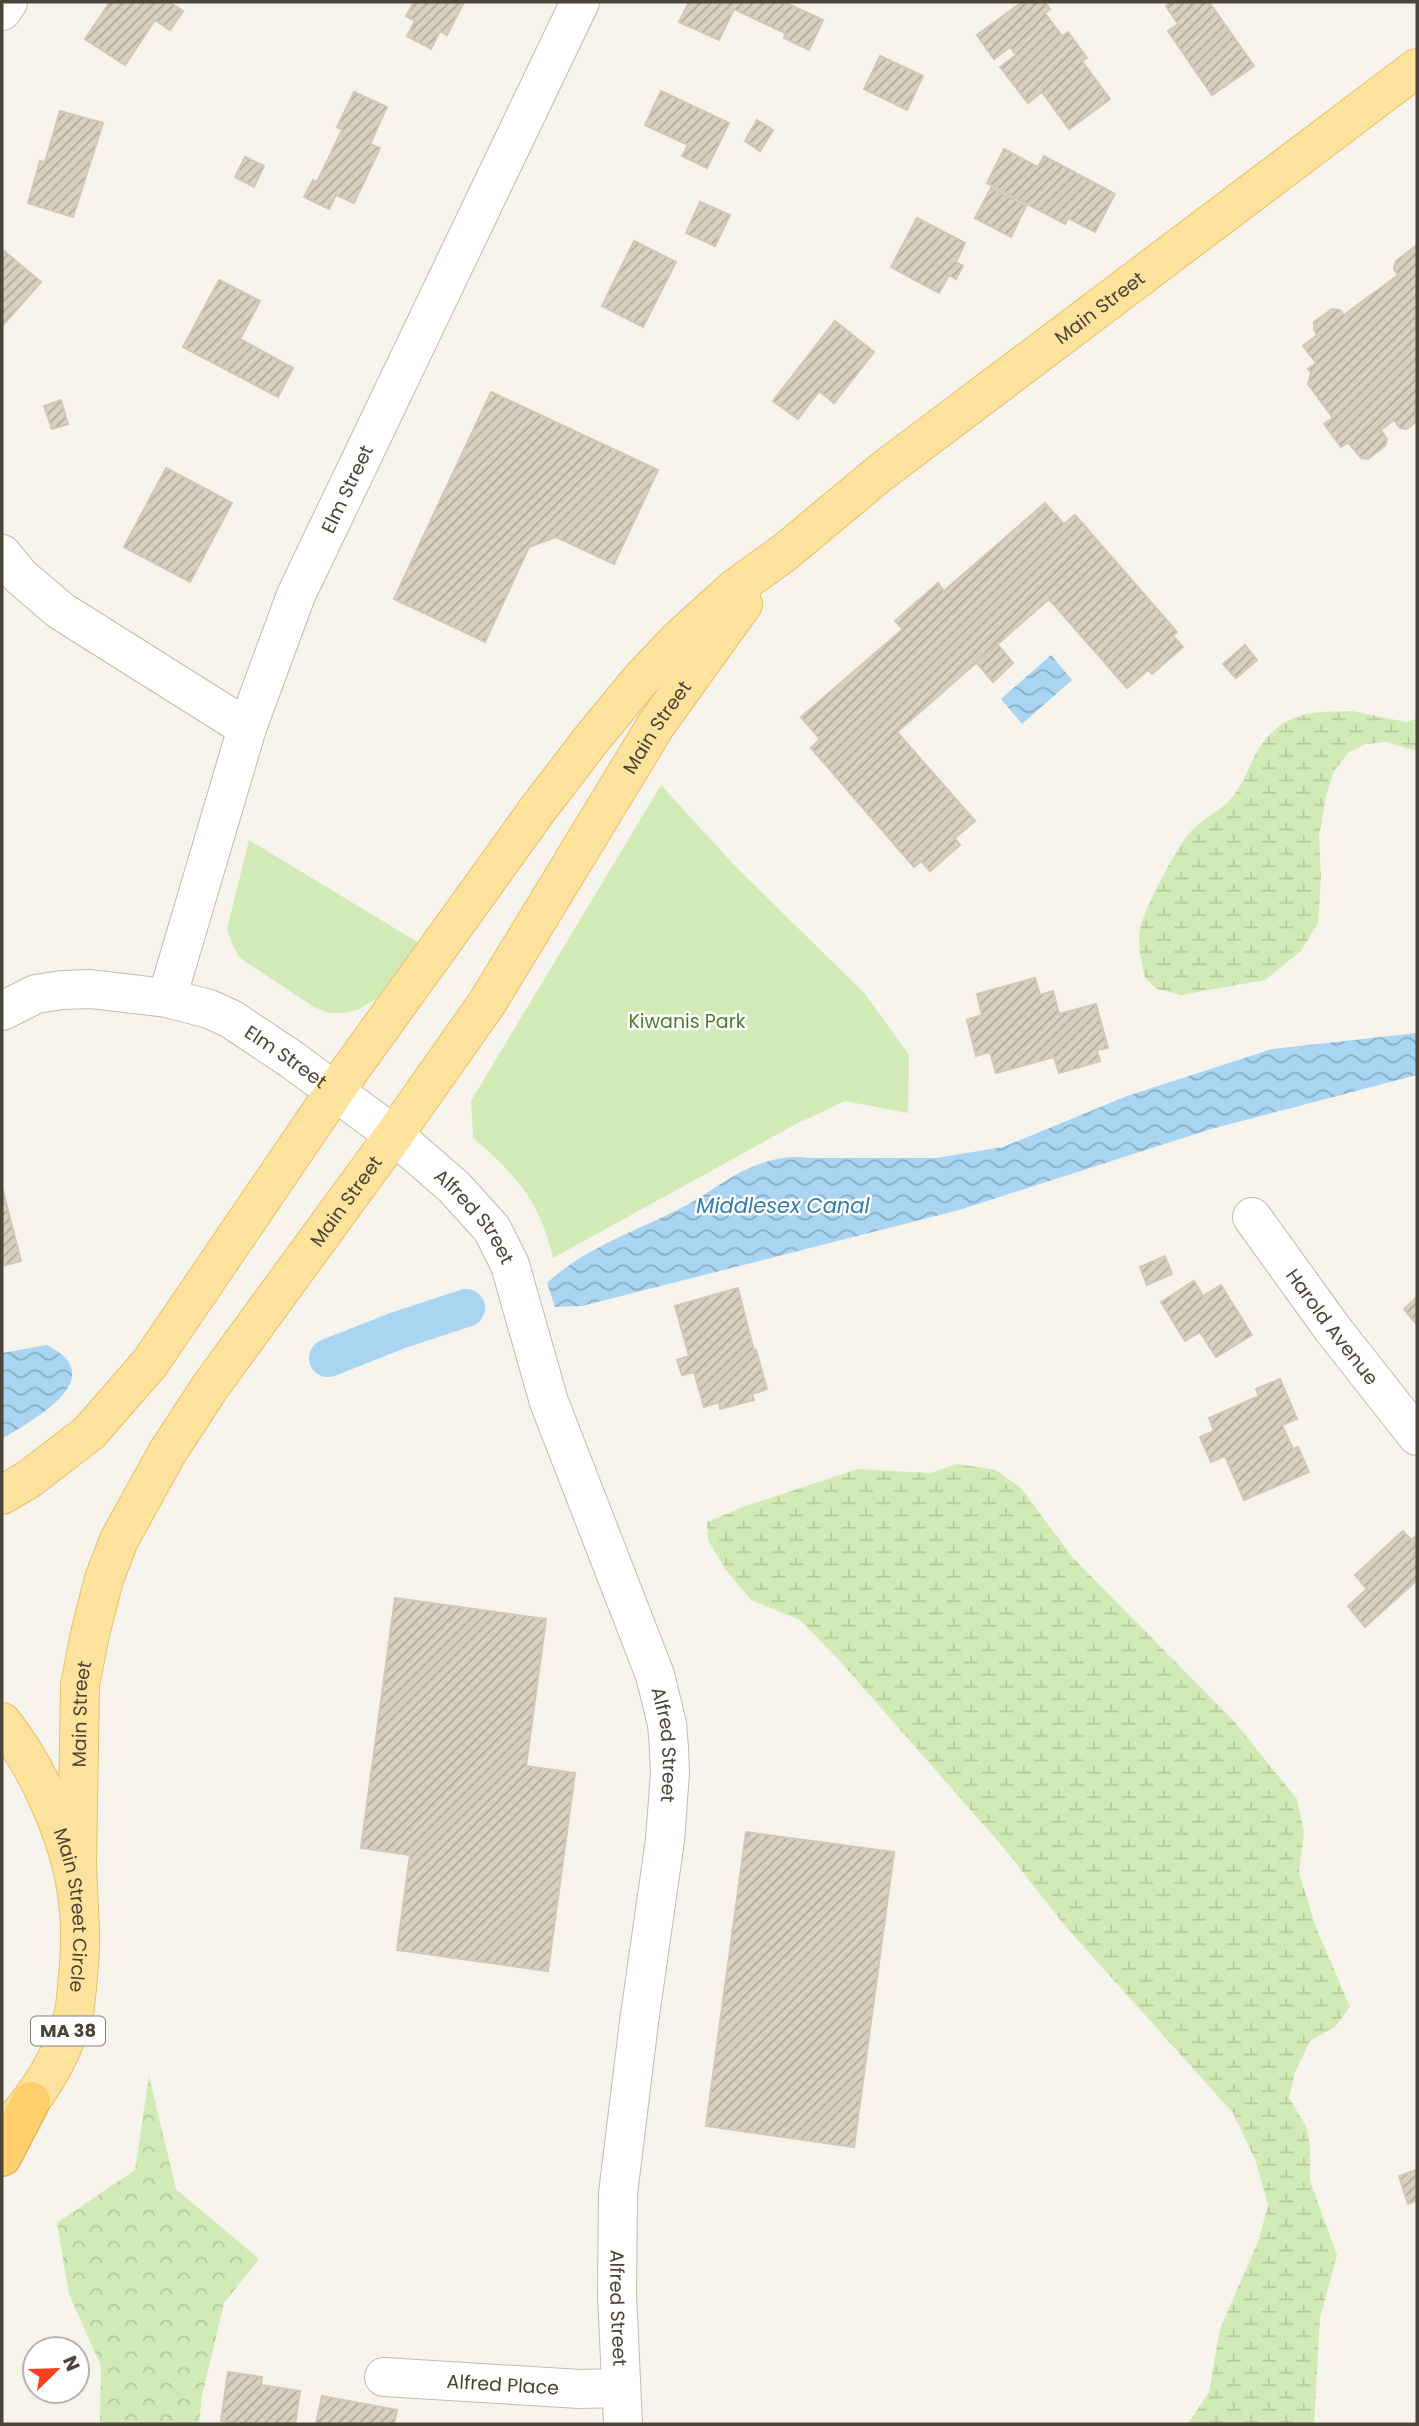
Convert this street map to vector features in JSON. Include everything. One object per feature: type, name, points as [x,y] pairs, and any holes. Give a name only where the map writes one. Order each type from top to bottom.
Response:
[{"type":"highway","points":[[2,2157],[31,2101]]},
{"type":"main road","name":"Main Street","points":[[2,1495],[29,1479],[89,1433],[150,1363],[335,1091],[538,809],[610,716],[678,639],[734,589],[783,553],[901,457],[1417,68]]},
{"type":"main road","name":"Main Street","points":[[79,1910],[77,1864],[80,1685],[99,1601],[119,1540],[167,1453],[210,1387],[487,1003],[656,724],[717,638],[783,553]]},
{"type":"main road","name":"Main Street Circle","points":[[2,1722],[31,1763],[57,1820],[79,1910],[80,1952],[74,2013],[64,2041],[51,2070],[31,2101],[2,2134]]},
{"type":"street","points":[[2,11],[8,2]]},
{"type":"street","name":"Elm Street","points":[[167,999],[247,728],[282,630],[317,548],[580,2]]},
{"type":"street","points":[[2,554],[22,577],[61,611],[247,728]]},
{"type":"street","name":"Elm Street","points":[[2,1011],[36,994],[62,989],[90,989],[167,999],[209,1009],[231,1019],[394,1135]]},
{"type":"street","name":"Alfred Street","points":[[394,1135],[474,1207],[502,1246],[550,1402],[648,1655],[667,1724],[670,1773],[665,1840],[635,2049],[618,2194],[617,2294],[622,2406]]},
{"type":"street","name":"Harold Avenue","points":[[1252,1217],[1332,1328],[1417,1436]]},
{"type":"street","name":"Alfred Place","points":[[384,2377],[580,2389],[622,2406]]},
{"type":"green space","points":[[1352,711],[1406,722],[1417,719],[1417,751],[1386,742],[1365,744],[1348,753],[1334,771],[1326,796],[1319,836],[1321,878],[1318,923],[1301,951],[1265,980],[1181,995],[1157,989],[1145,978],[1139,948],[1140,930],[1154,894],[1186,838],[1197,825],[1232,798],[1257,751],[1276,729],[1302,715]]},
{"type":"green space","name":"Kiwanis Park","points":[[661,785],[735,866],[865,994],[909,1055],[908,1113],[845,1101],[796,1124],[553,1258],[541,1221],[524,1190],[502,1164],[473,1138],[471,1101]]},
{"type":"green space","points":[[249,840],[419,943],[376,999],[357,1010],[328,1013],[314,1007],[240,958],[227,929]]},
{"type":"green space","points":[[957,1464],[996,1470],[1021,1488],[1073,1558],[1233,1720],[1297,1799],[1304,1832],[1299,1873],[1316,1927],[1350,2007],[1335,2027],[1310,2041],[1295,2072],[1289,2098],[1306,2126],[1310,2145],[1310,2181],[1337,2255],[1320,2318],[1314,2424],[1188,2424],[1209,2392],[1220,2329],[1259,2239],[1268,2205],[1255,2159],[1233,2113],[1066,1927],[1003,1847],[838,1659],[800,1620],[751,1600],[726,1570],[708,1540],[707,1522],[743,1507],[858,1469],[930,1473]]},
{"type":"green space","points":[[149,2076],[176,2189],[259,2259],[224,2303],[202,2396],[199,2424],[100,2424],[101,2366],[91,2344],[91,2335],[87,2335],[69,2294],[57,2223],[135,2170]]},
{"type":"water","points":[[1051,655],[1072,680],[1022,724],[1001,699]]},
{"type":"water","name":"Middlesex Canal","points":[[1417,1033],[1417,1075],[1211,1129],[959,1210],[582,1306],[555,1307],[547,1283],[596,1249],[687,1205],[727,1180],[766,1162],[795,1157],[936,1158],[1003,1147],[1127,1096],[1272,1049]]},
{"type":"water","points":[[47,1345],[65,1358],[72,1371],[70,1384],[47,1410],[2,1439],[2,1353]]},
{"type":"building","points":[[110,2],[169,2],[183,11],[170,30],[155,20],[125,65],[85,39]]},
{"type":"building","points":[[414,2],[464,2],[447,35],[440,31],[431,49],[407,36],[415,21],[406,16]]},
{"type":"building","points":[[689,2],[784,2],[823,20],[809,50],[784,38],[785,33],[734,9],[719,40],[679,22]]},
{"type":"building","points":[[1022,2],[1045,2],[1050,9],[1045,13],[1062,36],[1068,32],[1087,58],[1082,61],[1110,99],[1069,129],[1042,92],[1028,103],[1000,67],[1016,55],[1010,47],[994,59],[977,35]]},
{"type":"building","points":[[1172,2],[1209,2],[1254,66],[1212,95],[1168,31],[1178,24],[1166,6]]},
{"type":"building","points":[[880,56],[923,76],[907,110],[864,89]]},
{"type":"building","points":[[661,91],[729,123],[707,168],[682,156],[688,145],[645,125]]},
{"type":"building","points":[[354,92],[387,107],[370,144],[380,148],[354,203],[336,195],[329,209],[304,197],[313,180],[317,182],[342,130],[337,127]]},
{"type":"building","points":[[60,111],[103,123],[73,217],[28,203],[40,161],[45,162]]},
{"type":"building","points":[[757,120],[773,130],[760,151],[745,141]]},
{"type":"building","points":[[1004,149],[1038,167],[1044,156],[1115,194],[1095,232],[1068,218],[1065,224],[987,183]]},
{"type":"building","points":[[245,157],[264,166],[254,187],[235,177]]},
{"type":"building","points":[[991,188],[1026,206],[1011,237],[975,218]]},
{"type":"building","points":[[700,202],[730,215],[715,246],[686,233]]},
{"type":"building","points":[[917,218],[965,243],[956,262],[963,266],[956,279],[949,275],[939,293],[891,267]]},
{"type":"building","points":[[634,241],[676,262],[643,327],[602,306]]},
{"type":"building","points":[[1417,245],[1417,421],[1407,429],[1400,428],[1394,420],[1381,430],[1387,439],[1385,446],[1368,459],[1361,458],[1348,442],[1341,447],[1324,424],[1333,418],[1308,384],[1311,373],[1308,369],[1316,363],[1303,346],[1317,335],[1314,322],[1332,309],[1340,310],[1344,315],[1398,275],[1394,269],[1396,261]]},
{"type":"building","points":[[4,251],[41,282],[2,326],[2,254]]},
{"type":"building","points":[[219,280],[260,301],[240,339],[293,368],[278,397],[183,347]]},
{"type":"building","points":[[835,321],[874,352],[834,403],[819,391],[798,419],[773,401]]},
{"type":"building","points":[[491,392],[658,470],[614,564],[556,537],[529,547],[485,642],[394,599]]},
{"type":"building","points":[[61,400],[68,424],[52,429],[44,406]]},
{"type":"building","points":[[166,468],[232,503],[190,582],[124,547]]},
{"type":"building","points":[[1045,503],[1064,524],[1075,515],[1177,632],[1173,636],[1183,647],[1152,674],[1148,670],[1127,688],[1049,599],[897,732],[975,821],[955,838],[960,845],[930,871],[921,861],[914,867],[811,748],[820,739],[801,717],[903,629],[895,621],[938,583],[944,591]]},
{"type":"building","points":[[997,644],[1013,663],[993,682],[976,662]]},
{"type":"building","points":[[1245,645],[1257,660],[1236,678],[1223,664]]},
{"type":"building","points":[[1035,978],[1040,995],[1053,991],[1059,1014],[1096,1004],[1108,1048],[1097,1050],[1100,1061],[1059,1073],[1054,1057],[996,1073],[990,1052],[976,1056],[967,1020],[982,1015],[977,994]]},
{"type":"building","points":[[2,1187],[21,1261],[2,1266]]},
{"type":"building","points":[[1165,1256],[1172,1274],[1147,1285],[1140,1267]]},
{"type":"building","points":[[1194,1281],[1203,1296],[1221,1285],[1252,1335],[1216,1357],[1200,1332],[1185,1341],[1161,1302]]},
{"type":"building","points":[[738,1288],[767,1389],[752,1394],[754,1400],[720,1409],[719,1402],[704,1407],[694,1372],[682,1375],[677,1360],[689,1356],[675,1306]]},
{"type":"building","points":[[1417,1297],[1417,1325],[1404,1309]]},
{"type":"building","points":[[1280,1379],[1297,1419],[1282,1425],[1293,1449],[1298,1447],[1309,1472],[1244,1500],[1225,1456],[1211,1462],[1200,1437],[1214,1431],[1209,1418],[1259,1396],[1256,1389]]},
{"type":"building","points":[[1403,1531],[1411,1540],[1417,1535],[1417,1580],[1365,1627],[1348,1606],[1367,1589],[1355,1575]]},
{"type":"building","points":[[395,1598],[546,1619],[526,1766],[575,1773],[548,1971],[397,1950],[410,1855],[361,1848]]},
{"type":"building","points":[[746,1832],[894,1852],[854,2147],[706,2126]]},
{"type":"building","points":[[1416,2170],[1417,2200],[1408,2204],[1399,2176]]},
{"type":"building","points":[[228,2372],[262,2377],[261,2385],[300,2391],[295,2424],[221,2421]]},
{"type":"building","points":[[322,2396],[397,2410],[394,2424],[316,2424]]},
{"type":"waterway","name":"Middlesex Canal","points":[[328,1358],[399,1330],[466,1308]]}]
